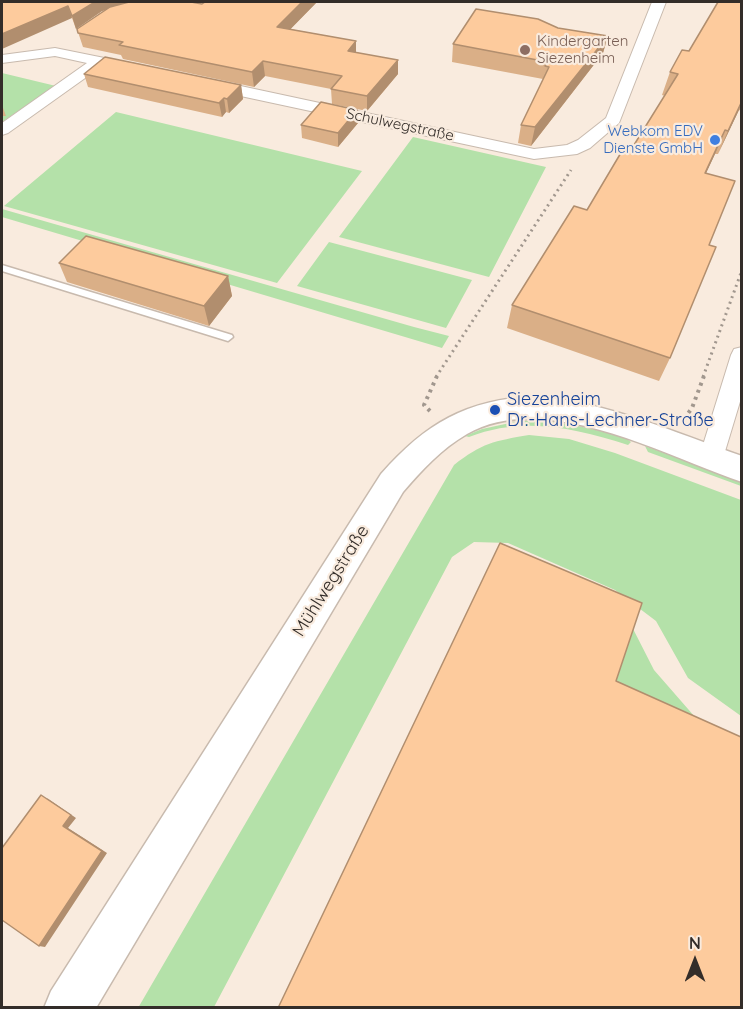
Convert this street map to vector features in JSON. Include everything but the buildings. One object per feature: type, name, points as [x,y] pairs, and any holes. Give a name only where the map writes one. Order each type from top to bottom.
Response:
[{"type":"street","name":"Schulwegstraße","points":[[188,80],[534,154],[571,150],[584,144],[613,120],[659,2]]},
{"type":"street","points":[[55,52],[73,40]]},
{"type":"street","points":[[2,59],[55,52],[155,73]]},
{"type":"street","points":[[2,130],[99,61]]},
{"type":"street","points":[[726,463],[741,355]]},
{"type":"street","name":"Mühlwegstraße","points":[[68,1008],[392,483],[427,444],[450,428],[495,410],[545,407],[596,416],[726,463]]},
{"type":"lane","points":[[2,268],[228,337]]},
{"type":"path","points":[[424,405],[438,374],[575,164],[571,150]]},
{"type":"path","points":[[677,421],[685,418],[692,408],[741,270]]},
{"type":"green space","points":[[2,73],[56,86],[2,122]]},
{"type":"green space","points":[[116,112],[362,171],[277,283],[4,206]]},
{"type":"green space","points":[[413,137],[546,167],[489,277],[339,237]]},
{"type":"green space","points":[[2,209],[449,336],[442,348],[2,217]]},
{"type":"green space","points":[[329,242],[472,280],[446,328],[297,286]]},
{"type":"green space","points":[[519,421],[574,425],[614,435],[631,442],[628,445],[568,429],[529,426],[509,427],[465,436],[482,429]]},
{"type":"green space","points":[[529,435],[569,439],[615,453],[741,500],[741,716],[688,678],[656,621],[615,590],[508,543],[474,542],[452,557],[214,1007],[138,1008],[454,465],[489,444]]},
{"type":"green space","points":[[645,446],[741,481],[741,486],[648,452]]},
{"type":"green space","points":[[629,621],[654,670],[695,717],[603,696]]},
{"type":"place","name":"Kindergarten Siezenheim","points":[[525,50]]},
{"type":"place","name":"Webkom EDV Dienste GmbH","points":[[715,140]]},
{"type":"place","name":"Siezenheim Dr.-Hans-Lechner-Straße","points":[[495,410]]}]
